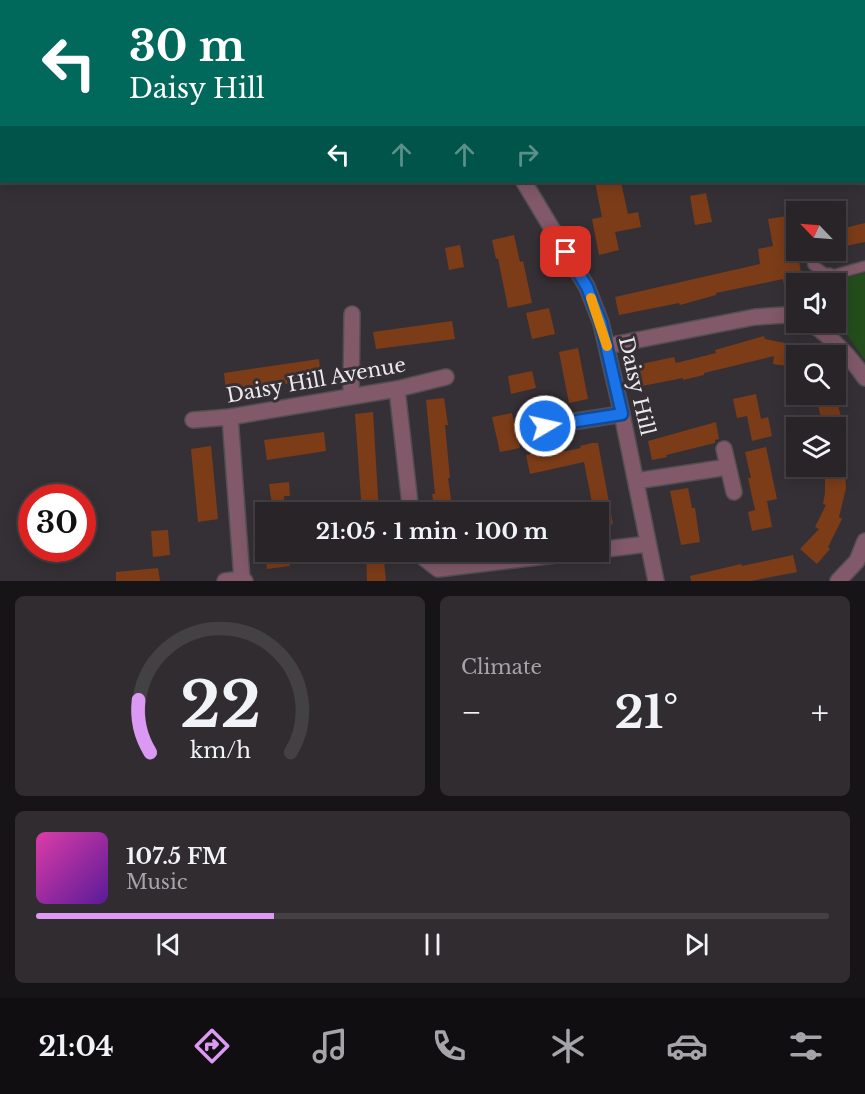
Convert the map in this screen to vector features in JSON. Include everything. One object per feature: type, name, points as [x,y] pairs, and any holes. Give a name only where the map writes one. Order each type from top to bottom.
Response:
[{"type":"street","name":"Daisy Hill","points":[[525,183],[587,287],[601,323],[656,581]]},
{"type":"street","points":[[351,396],[352,314]]},
{"type":"street","points":[[607,346],[756,316],[786,315]]},
{"type":"street","points":[[826,333],[851,357],[865,378]]},
{"type":"street","name":"Daisy Hill Avenue","points":[[193,420],[230,417],[397,389],[446,377]]},
{"type":"street","points":[[397,389],[410,502]]},
{"type":"street","points":[[545,426],[622,414]]},
{"type":"street","points":[[225,581],[244,580],[230,417]]},
{"type":"street","points":[[724,449],[734,492]]},
{"type":"street","points":[[636,481],[728,467]]},
{"type":"street","points":[[839,581],[857,561],[865,542]]},
{"type":"street","points":[[609,549],[648,544]]},
{"type":"street","points":[[429,562],[438,569],[497,562]]},
{"type":"lane","points":[[812,261],[821,273]]},
{"type":"lane","points":[[846,273],[865,266]]},
{"type":"green space","points":[[865,273],[865,360],[844,333],[846,278]]},
{"type":"building","points":[[595,183],[621,183],[628,214],[638,212],[641,227],[615,232],[619,250],[599,255],[592,219],[602,217]]},
{"type":"building","points":[[706,193],[712,222],[695,225],[690,196]]},
{"type":"building","points":[[786,216],[786,261],[799,261],[801,273],[786,273],[786,295],[783,279],[716,293],[716,295],[680,305],[679,303],[619,315],[615,297],[760,264],[758,249],[773,246],[768,219]]},
{"type":"building","points":[[865,223],[865,242],[846,246],[846,228]]},
{"type":"building","points":[[514,235],[520,262],[523,261],[532,303],[508,308],[492,240]]},
{"type":"building","points":[[460,245],[464,267],[449,270],[445,248]]},
{"type":"building","points":[[549,308],[555,334],[532,339],[526,313]]},
{"type":"building","points":[[452,321],[455,339],[376,349],[373,332]]},
{"type":"building","points":[[764,336],[765,339],[795,345],[786,345],[786,366],[773,364],[774,356],[683,380],[683,378],[637,387],[632,366],[674,357],[676,363],[716,353],[715,350]]},
{"type":"building","points":[[578,348],[588,399],[569,403],[559,352]]},
{"type":"building","points":[[319,359],[321,379],[226,392],[224,373]]},
{"type":"building","points":[[532,371],[536,388],[511,394],[508,376]]},
{"type":"building","points":[[756,394],[761,419],[768,417],[772,436],[752,441],[747,416],[737,418],[733,399]]},
{"type":"building","points":[[444,398],[448,425],[445,425],[451,502],[433,502],[432,494],[435,494],[426,400]]},
{"type":"building","points":[[838,405],[841,417],[821,417],[818,406]]},
{"type":"building","points":[[373,412],[378,502],[361,502],[355,414]]},
{"type":"building","points":[[512,413],[520,448],[500,452],[492,417]]},
{"type":"building","points":[[716,422],[719,439],[715,440],[715,443],[652,460],[648,441]]},
{"type":"building","points":[[324,432],[326,451],[267,460],[264,440]]},
{"type":"building","points":[[598,443],[609,502],[592,502],[584,462],[530,474],[526,455],[551,449],[552,454],[581,448],[580,446]]},
{"type":"building","points":[[211,446],[218,519],[198,522],[191,449]]},
{"type":"building","points":[[766,447],[777,499],[767,501],[772,527],[752,531],[748,512],[755,510],[745,452]]},
{"type":"building","points":[[825,477],[846,477],[846,488],[839,517],[842,519],[828,547],[830,549],[817,564],[800,549],[819,529],[815,527],[826,505],[823,504]]},
{"type":"building","points":[[289,482],[290,496],[284,496],[284,502],[271,502],[269,484]]},
{"type":"building","points":[[688,488],[692,508],[695,508],[700,542],[681,545],[670,491]]},
{"type":"building","points":[[609,502],[613,524],[609,525]]},
{"type":"building","points":[[168,530],[170,555],[153,557],[151,531]]},
{"type":"building","points":[[793,555],[797,572],[751,581],[691,581],[690,576]]},
{"type":"building","points":[[266,562],[289,562],[290,566],[267,569]]},
{"type":"building","points":[[366,562],[384,562],[386,581],[367,581]]},
{"type":"building","points":[[158,568],[160,581],[116,581],[116,572]]},
{"type":"slow traffic","points":[[591,298],[607,346]]},
{"type":"route","points":[[545,426],[622,414],[601,323],[587,287],[566,252]]}]
